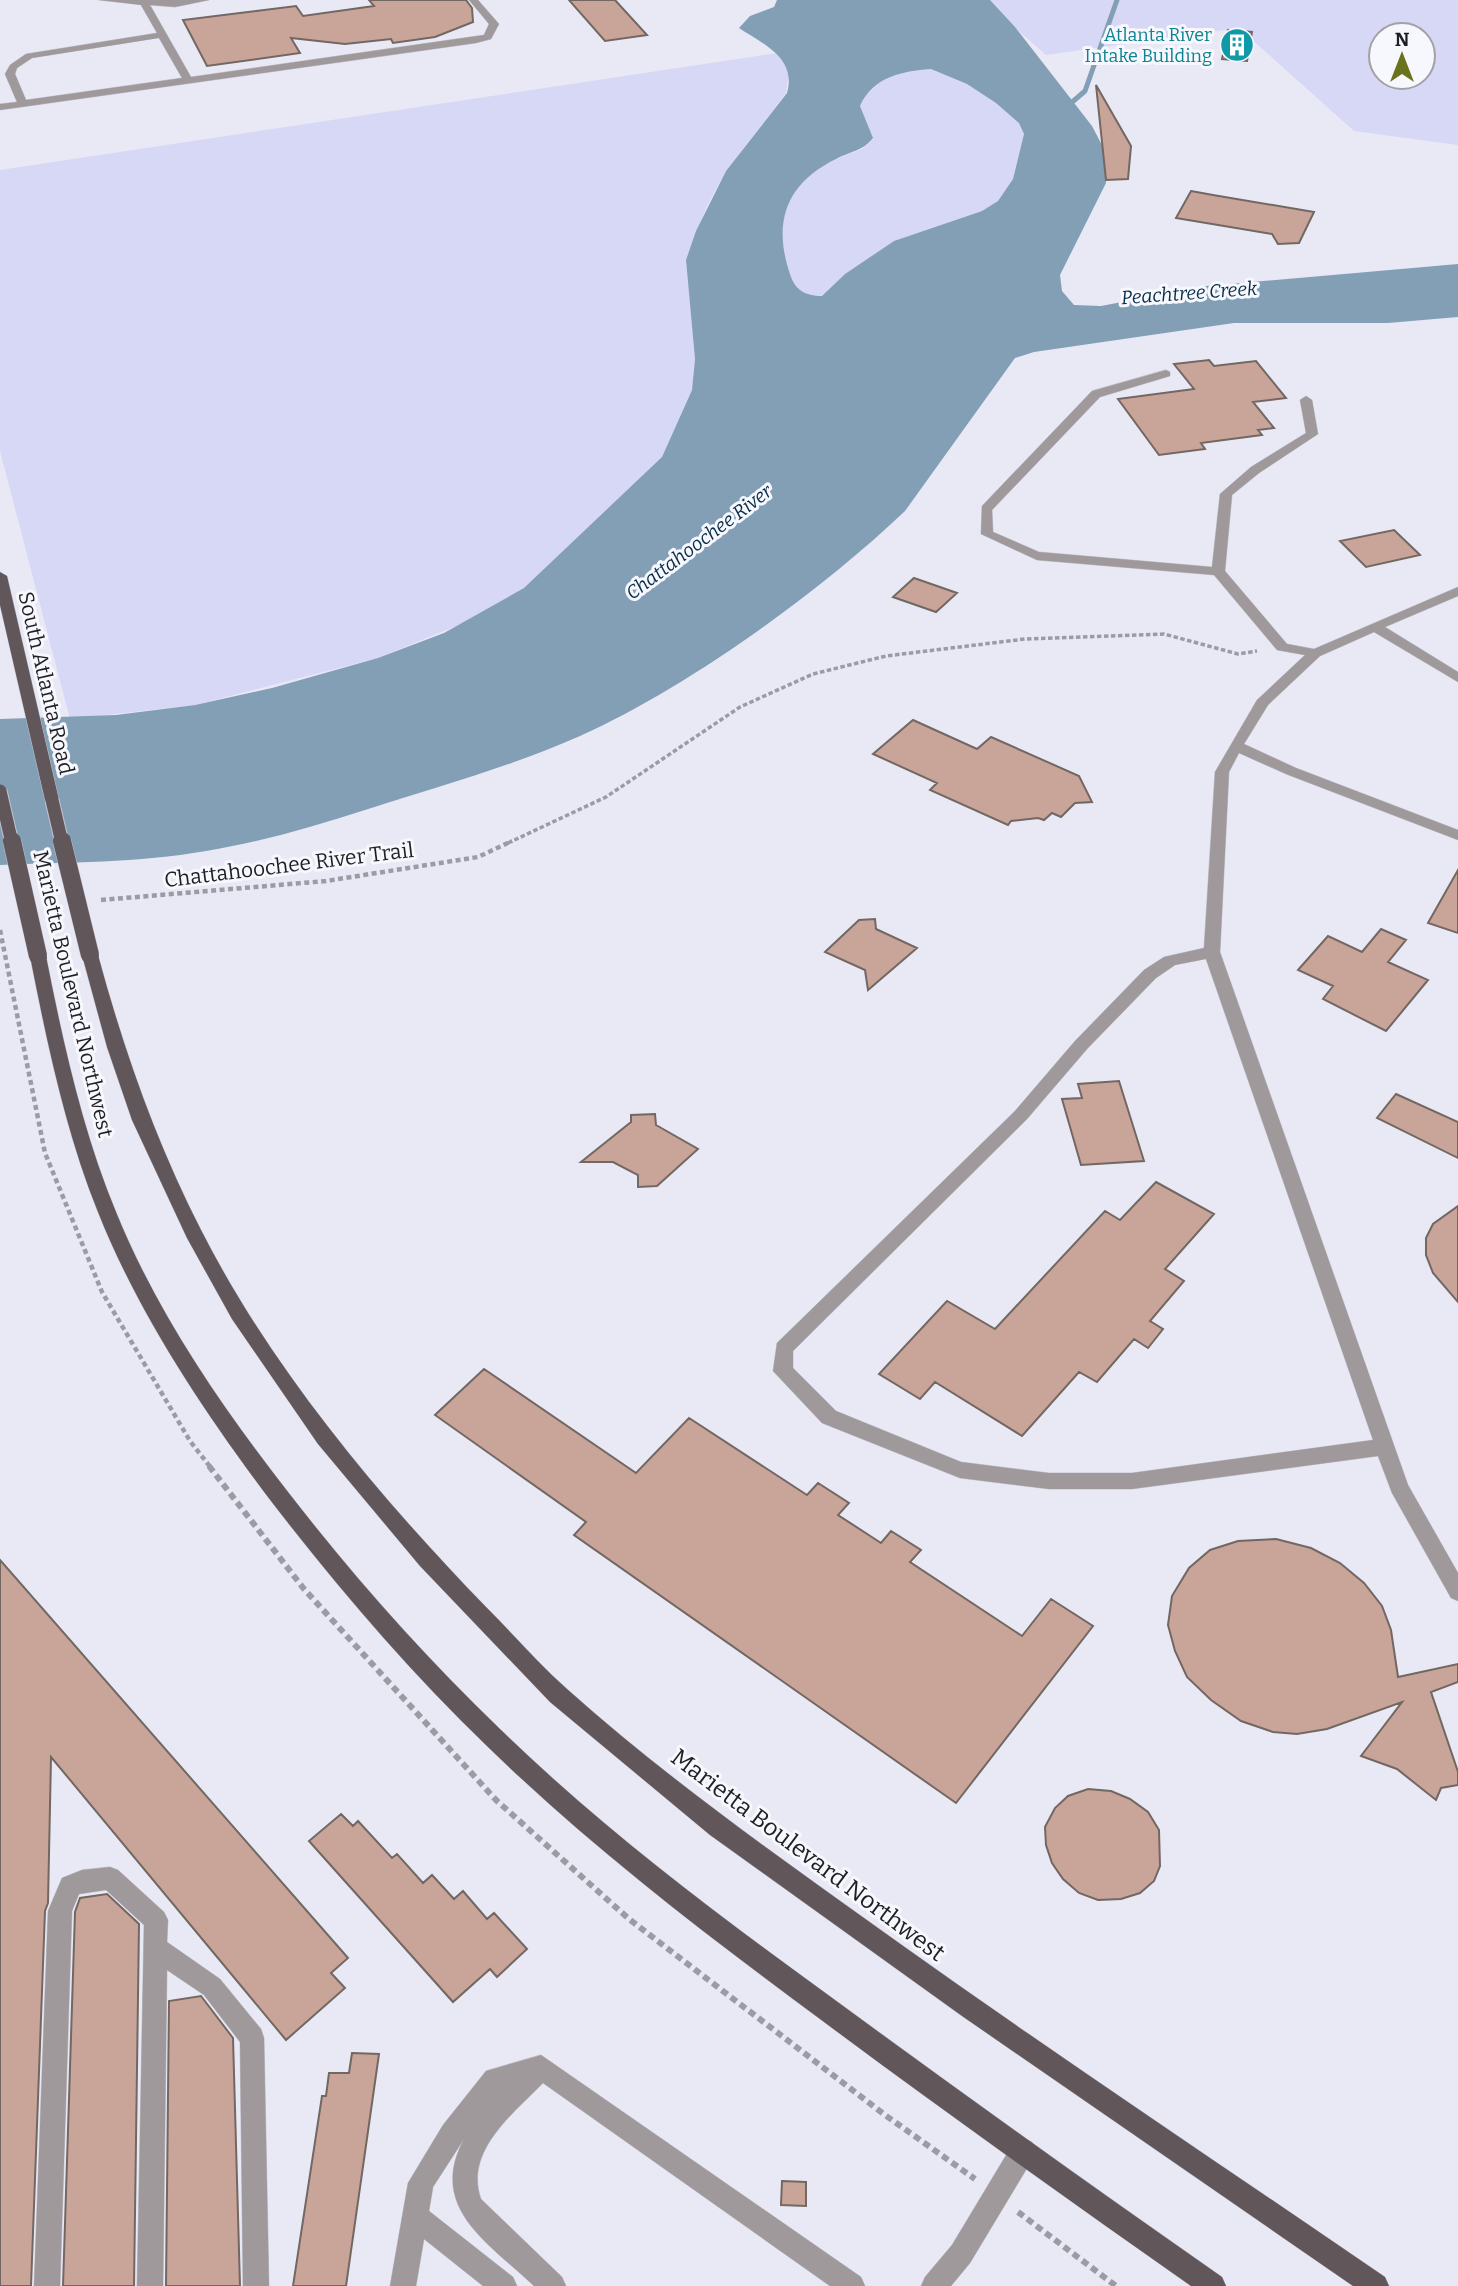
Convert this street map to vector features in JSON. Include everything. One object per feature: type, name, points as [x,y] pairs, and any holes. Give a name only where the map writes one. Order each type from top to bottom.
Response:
[{"type":"main road","name":"South Atlanta Road","points":[[0,576],[52,800]]},
{"type":"main road","name":"Marietta Boulevard Northwest","points":[[0,790],[38,956],[55,1045],[79,1139],[109,1217],[147,1292],[218,1414],[311,1538],[444,1689],[531,1774],[704,1919],[1213,2286]]},
{"type":"main road","name":"Marietta Boulevard Northwest","points":[[52,800],[115,1047],[137,1108],[192,1233],[239,1314],[324,1438],[427,1560],[558,1695],[718,1827],[992,2024],[1376,2286]]},
{"type":"street","points":[[103,0],[175,4],[205,0]]},
{"type":"street","points":[[0,107],[488,37],[494,24],[473,0]]},
{"type":"street","points":[[144,3],[188,80]]},
{"type":"street","points":[[23,104],[10,74],[13,67],[29,56],[162,35]]},
{"type":"street","points":[[1166,374],[1096,394],[986,509],[987,534],[1037,556],[1218,571],[1282,646],[1315,653]]},
{"type":"street","points":[[1218,571],[1226,494],[1255,470],[1312,434],[1306,400]]},
{"type":"street","points":[[1458,591],[1315,653],[1262,703],[1222,772],[1212,952],[1399,1487],[1458,1592]]},
{"type":"street","points":[[1375,627],[1458,678]]},
{"type":"street","points":[[1236,746],[1291,771],[1458,835]]},
{"type":"street","points":[[1212,952],[1170,961],[1150,974],[1081,1045],[1021,1115],[784,1348],[783,1371],[829,1417],[960,1469],[1049,1481],[1132,1481],[1385,1447]]},
{"type":"street","points":[[47,2286],[60,1911],[64,1890],[70,1884],[110,1878],[156,1920],[150,2286]]},
{"type":"street","points":[[156,1948],[212,1987],[252,2038],[256,2286]]},
{"type":"street","points":[[403,2286],[421,2183],[452,2134],[495,2080],[541,2067]]},
{"type":"street","points":[[541,2067],[482,2127],[470,2153],[463,2184],[471,2207],[553,2286]]},
{"type":"street","points":[[541,2067],[852,2286]]},
{"type":"street","points":[[934,2286],[961,2254],[1023,2151]]},
{"type":"street","points":[[415,2216],[504,2286]]},
{"type":"path","name":"Chattahoochee River Trail","points":[[94,900],[326,881],[478,856],[606,797],[740,707],[813,674],[886,656],[1025,639],[1164,634],[1238,654],[1282,646]]},
{"type":"path","points":[[0,930],[5,957]]},
{"type":"path","points":[[1045,2232],[1116,2286]]},
{"type":"shaded area","points":[[989,0],[1458,0],[1458,145],[1354,131],[1239,28],[1046,55],[995,10]]},
{"type":"shaded area","points":[[777,53],[789,72],[786,93],[726,171],[707,206],[686,260],[695,359],[692,390],[662,457],[582,536],[524,588],[473,619],[378,658],[195,705],[70,719],[0,451],[0,170]]},
{"type":"shaded area","points":[[931,69],[967,84],[996,103],[1019,123],[1024,134],[1013,179],[998,201],[982,211],[894,241],[845,274],[822,297],[802,291],[790,274],[783,237],[783,221],[795,192],[819,169],[861,149],[873,139],[860,106],[873,88],[899,74]]},
{"type":"water","points":[[777,0],[990,0],[1015,27],[1092,126],[1104,149],[1106,183],[1060,275],[1062,291],[1074,305],[1101,306],[1206,286],[1458,264],[1458,317],[1388,323],[1234,323],[1034,352],[1015,358],[905,511],[871,542],[751,636],[621,716],[554,747],[500,767],[267,839],[155,858],[0,865],[0,719],[116,715],[195,705],[272,688],[378,658],[444,633],[524,588],[662,457],[692,390],[695,359],[686,260],[696,231],[726,171],[787,93],[789,81],[783,61],[767,46],[739,28],[750,16],[774,7]],"holes":[[[931,69],[967,84],[996,103],[1019,123],[1024,134],[1013,179],[998,201],[982,211],[894,241],[845,274],[822,296],[802,291],[792,280],[785,255],[783,237],[788,206],[795,192],[819,169],[861,148],[873,138],[860,106],[872,88],[899,74]]]},
{"type":"building","points":[[369,0],[466,0],[472,8],[473,22],[435,37],[393,43],[391,39],[345,44],[291,38],[300,53],[207,66],[183,20],[296,6],[303,16],[374,6]]},
{"type":"building","points":[[569,0],[615,0],[647,35],[605,41]]},
{"type":"building","name":"Atlanta River Intake Building","points":[[1228,30],[1252,32],[1247,61],[1222,59]]},
{"type":"building","points":[[1096,85],[1131,146],[1128,179],[1106,180]]},
{"type":"building","points":[[1191,191],[1314,212],[1299,243],[1278,244],[1272,234],[1176,218]]},
{"type":"building","points":[[1209,360],[1214,366],[1256,361],[1286,398],[1253,402],[1274,428],[1258,430],[1262,435],[1201,443],[1205,449],[1159,455],[1118,399],[1194,389],[1174,364]]},
{"type":"building","points":[[1394,530],[1420,555],[1366,567],[1340,541]]},
{"type":"building","points":[[914,578],[957,593],[936,612],[893,597]]},
{"type":"building","points":[[913,720],[977,749],[991,737],[1079,776],[1092,802],[1075,803],[1061,817],[1052,813],[1044,820],[1038,818],[1011,821],[1008,825],[930,790],[937,783],[873,754]]},
{"type":"building","points":[[1458,870],[1458,933],[1428,923]]},
{"type":"building","points":[[875,919],[876,929],[917,948],[868,990],[865,970],[825,952],[859,920]]},
{"type":"building","points":[[1381,929],[1406,940],[1388,962],[1428,980],[1386,1031],[1323,999],[1333,986],[1298,970],[1328,936],[1362,952]]},
{"type":"building","points":[[1119,1081],[1144,1161],[1081,1165],[1062,1099],[1082,1098],[1078,1084]]},
{"type":"building","points":[[1396,1094],[1458,1122],[1458,1158],[1377,1118]]},
{"type":"building","points":[[655,1114],[656,1125],[698,1149],[657,1186],[638,1187],[638,1175],[613,1162],[581,1162],[631,1122],[631,1115]]},
{"type":"building","points":[[1156,1182],[1214,1214],[1165,1269],[1184,1281],[1150,1321],[1163,1329],[1148,1348],[1134,1339],[1097,1382],[1079,1372],[1022,1436],[935,1382],[920,1399],[879,1374],[947,1301],[995,1329],[1105,1211],[1120,1220]]},
{"type":"building","points":[[1458,1206],[1458,1302],[1433,1273],[1426,1255],[1426,1238],[1433,1224]]},
{"type":"building","points":[[484,1369],[636,1473],[689,1418],[807,1495],[818,1483],[849,1503],[838,1515],[881,1543],[891,1531],[921,1550],[910,1562],[1022,1636],[1051,1599],[1093,1626],[956,1803],[574,1535],[586,1522],[435,1415]]},
{"type":"building","points":[[1276,1539],[1311,1548],[1340,1563],[1364,1583],[1382,1606],[1391,1630],[1398,1677],[1458,1664],[1458,1682],[1431,1692],[1458,1772],[1458,1785],[1441,1788],[1436,1800],[1397,1769],[1361,1756],[1402,1702],[1327,1729],[1297,1734],[1273,1732],[1241,1721],[1211,1700],[1187,1677],[1175,1651],[1168,1625],[1172,1596],[1189,1568],[1210,1550],[1238,1541]]},
{"type":"building","points":[[0,1560],[348,1958],[331,1973],[345,1988],[286,2040],[51,1757],[48,1903],[45,1911],[31,2286],[0,2286]]},
{"type":"building","points":[[1088,1789],[1111,1791],[1130,1799],[1148,1812],[1159,1830],[1160,1866],[1154,1881],[1140,1893],[1121,1899],[1098,1900],[1079,1893],[1063,1879],[1052,1863],[1046,1845],[1045,1827],[1055,1808],[1068,1796]]},
{"type":"building","points":[[341,1814],[353,1826],[358,1821],[392,1858],[397,1854],[423,1883],[432,1875],[454,1899],[463,1891],[487,1919],[494,1913],[527,1949],[497,1977],[490,1969],[453,2002],[309,1841]]},
{"type":"building","points":[[107,1894],[139,1924],[134,2286],[63,2286],[75,1912],[80,1898]]},
{"type":"building","points":[[201,1996],[233,2038],[240,2286],[166,2286],[169,2001]]},
{"type":"building","points":[[352,2053],[379,2054],[346,2286],[293,2286],[322,2096],[326,2096],[329,2073],[349,2073]]},
{"type":"building","points":[[782,2181],[806,2182],[806,2206],[781,2205]]},
{"type":"waterway","points":[[1063,110],[1085,91],[1117,0]]},
{"type":"place","name":"Atlanta River Intake Building","points":[[1237,45]]},
{"type":"water label","name":"Peachtree Creek","points":[[1189,293]]},
{"type":"water label","name":"Chattahoochee River","points":[[699,542]]}]
